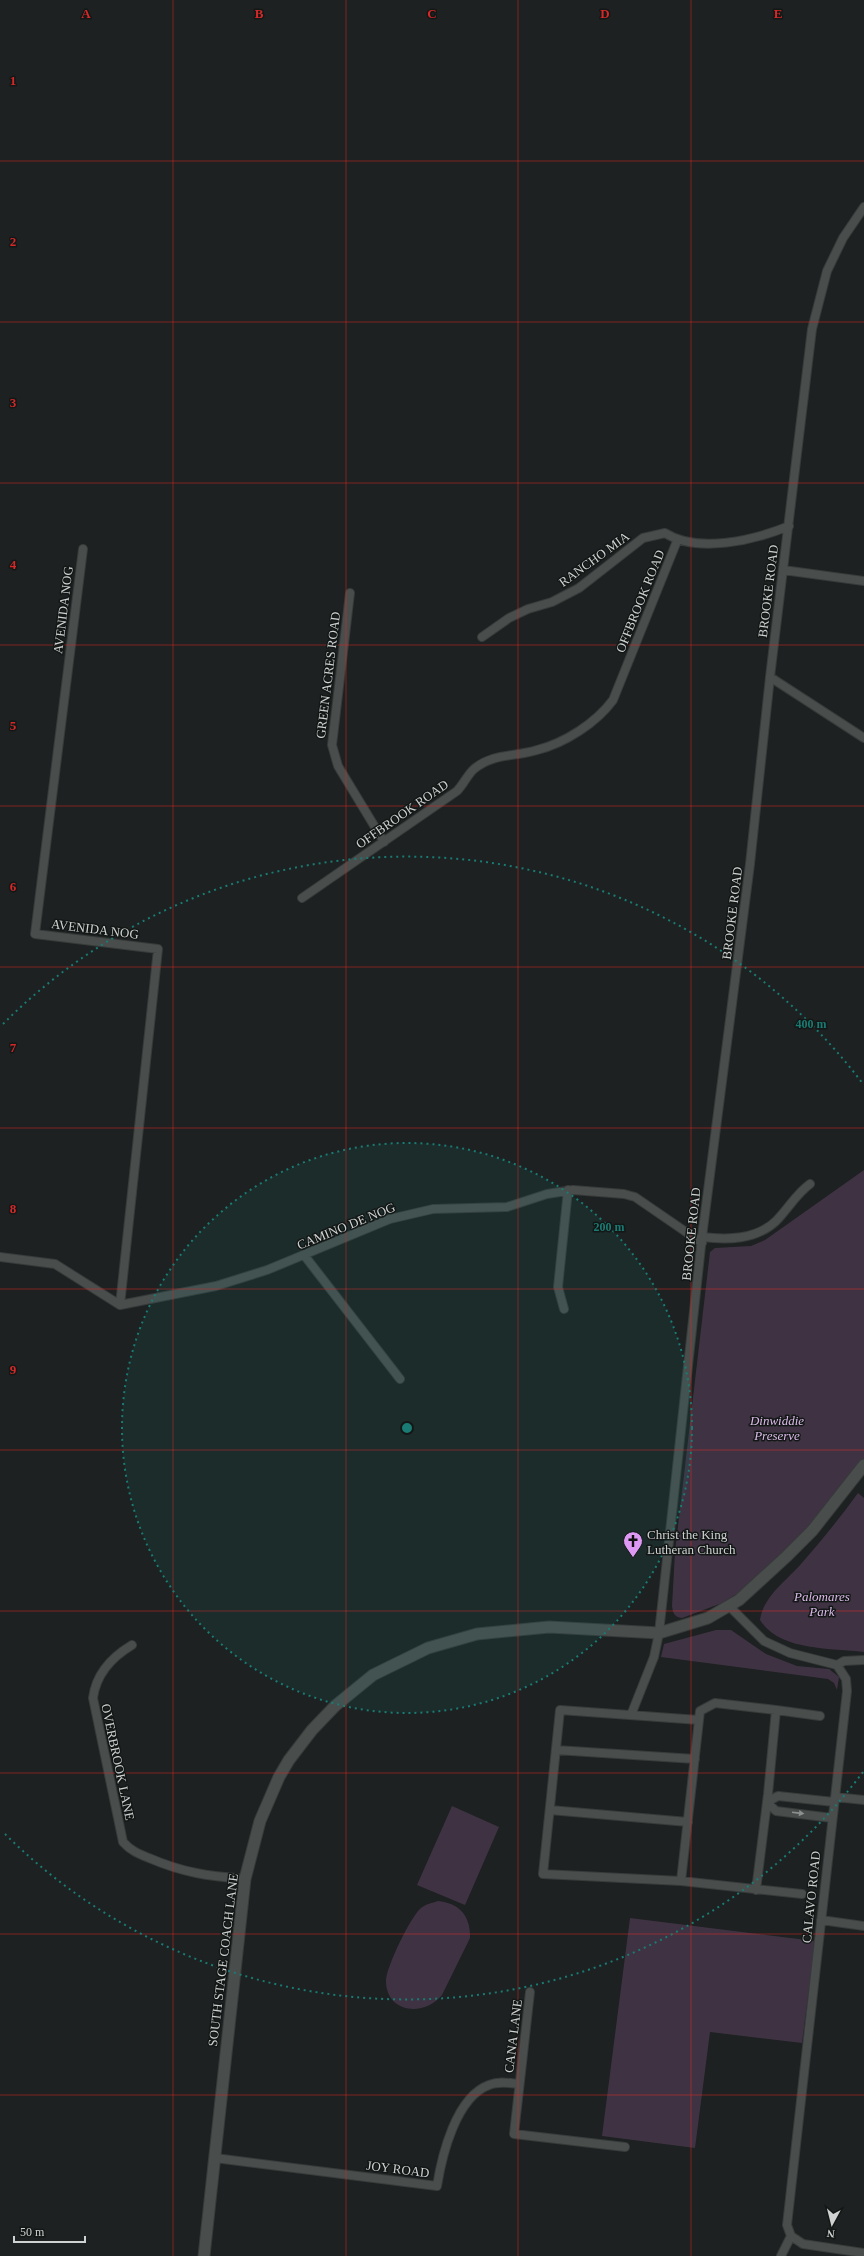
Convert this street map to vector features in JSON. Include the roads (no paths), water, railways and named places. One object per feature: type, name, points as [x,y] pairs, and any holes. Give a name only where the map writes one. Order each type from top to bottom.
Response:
[{"type":"main road","name":"SOUTH STAGE COACH LANE","points":[[204,2256],[245,1879],[260,1821],[279,1777],[289,1760],[312,1730],[335,1706],[373,1675],[428,1648],[477,1634],[549,1627],[659,1633],[708,1618],[730,1607],[812,1532],[864,1465]]},
{"type":"street","name":"BROOKE ROAD","points":[[631,1716],[654,1657],[659,1633],[702,1240],[750,864],[770,677],[812,329],[817,304],[827,271],[843,238],[864,207]]},
{"type":"street","name":"RANCHO MIA","points":[[482,637],[509,618],[528,609],[552,602],[579,588],[643,538],[665,533],[677,541],[742,542],[789,526]]},
{"type":"street","name":"OFFBROOK ROAD","points":[[302,898],[458,791],[472,770],[485,762],[502,755],[538,750],[570,736],[603,714],[613,700],[677,541]]},
{"type":"street","name":"AVENIDA NOG","points":[[83,549],[35,934],[158,949],[120,1305]]},
{"type":"street","points":[[783,570],[864,581]]},
{"type":"street","name":"GREEN ACRES ROAD","points":[[350,593],[332,745],[338,766],[384,842]]},
{"type":"street","points":[[770,677],[864,738]]},
{"type":"street","points":[[702,1240],[746,1237],[762,1230],[775,1221],[810,1184]]},
{"type":"street","points":[[564,1310],[558,1287],[568,1190]]},
{"type":"street","name":"CAMINO DE NOG","points":[[120,1305],[216,1286],[267,1270],[390,1219],[454,1207],[507,1207],[547,1194],[568,1190],[624,1194],[635,1197],[702,1240]]},
{"type":"street","points":[[304,1255],[400,1379]]},
{"type":"street","points":[[0,1257],[55,1264],[120,1305]]},
{"type":"street","points":[[730,1607],[764,1641],[790,1653],[837,1665],[844,1661],[864,1660]]},
{"type":"street","name":"OVERBROOK LANE","points":[[132,1645],[113,1658],[102,1672],[95,1686],[93,1698],[123,1842],[130,1850],[175,1869],[207,1876],[245,1879]]},
{"type":"street","name":"CALAVO ROAD","points":[[791,2236],[787,2225],[847,1692],[846,1678],[837,1665]]},
{"type":"street","points":[[681,1881],[700,1711],[715,1703],[820,1716]]},
{"type":"street","points":[[699,1720],[560,1710],[543,1874],[681,1881],[802,1894]]},
{"type":"street","points":[[756,1890],[767,1802],[776,1710]]},
{"type":"street","points":[[556,1750],[695,1759]]},
{"type":"street","points":[[767,1802],[778,1796],[835,1800],[864,1800]]},
{"type":"street","points":[[767,1802],[776,1811],[832,1818]]},
{"type":"street","points":[[550,1810],[688,1822]]},
{"type":"street","points":[[821,1920],[864,1926]]},
{"type":"street","name":"CANA LANE","points":[[519,2084],[530,1992]]},
{"type":"street","name":"JOY ROAD","points":[[215,2158],[437,2186],[441,2164],[456,2118],[477,2091],[500,2082],[519,2084]]},
{"type":"street","points":[[519,2084],[514,2134],[625,2147]]},
{"type":"street","points":[[781,2256],[791,2236],[803,2244],[864,2253]]},
{"type":"place","name":"Christ the King Lutheran Church","points":[[633,1558]]},
{"type":"park label","name":"Dinwiddie Preserve","points":[[777,1428]]},
{"type":"park label","name":"Palomares Park","points":[[822,1604]]}]
